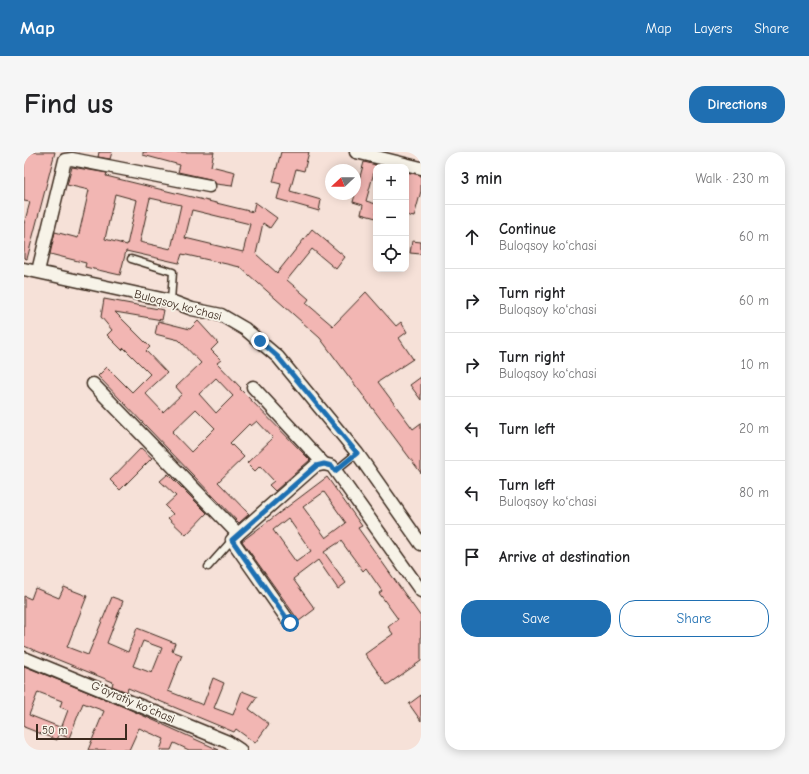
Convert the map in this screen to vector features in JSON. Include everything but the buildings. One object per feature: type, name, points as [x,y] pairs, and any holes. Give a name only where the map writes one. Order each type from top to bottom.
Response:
[{"type":"street","points":[[356,152],[421,168]]},
{"type":"street","points":[[38,271],[66,156],[209,186]]},
{"type":"street","name":"Buloqsoy koʻchasi","points":[[24,269],[171,301],[192,309],[221,315],[245,329],[278,357],[357,453],[421,544]]},
{"type":"street","points":[[93,384],[235,537],[290,623]]},
{"type":"street","points":[[253,387],[324,464]]},
{"type":"street","points":[[235,537],[316,466],[324,464],[332,466],[421,591]]},
{"type":"street","name":"Gʻayratiy koʻchasi","points":[[24,658],[128,699],[228,742],[240,750]]},
{"type":"lane","points":[[131,259],[173,272],[171,301]]},
{"type":"lane","points":[[335,471],[357,453]]},
{"type":"lane","points":[[208,567],[235,537]]},
{"type":"route","points":[[260,341],[278,357],[357,453],[335,471],[332,466],[324,464],[316,466],[232,540],[290,623]]}]
